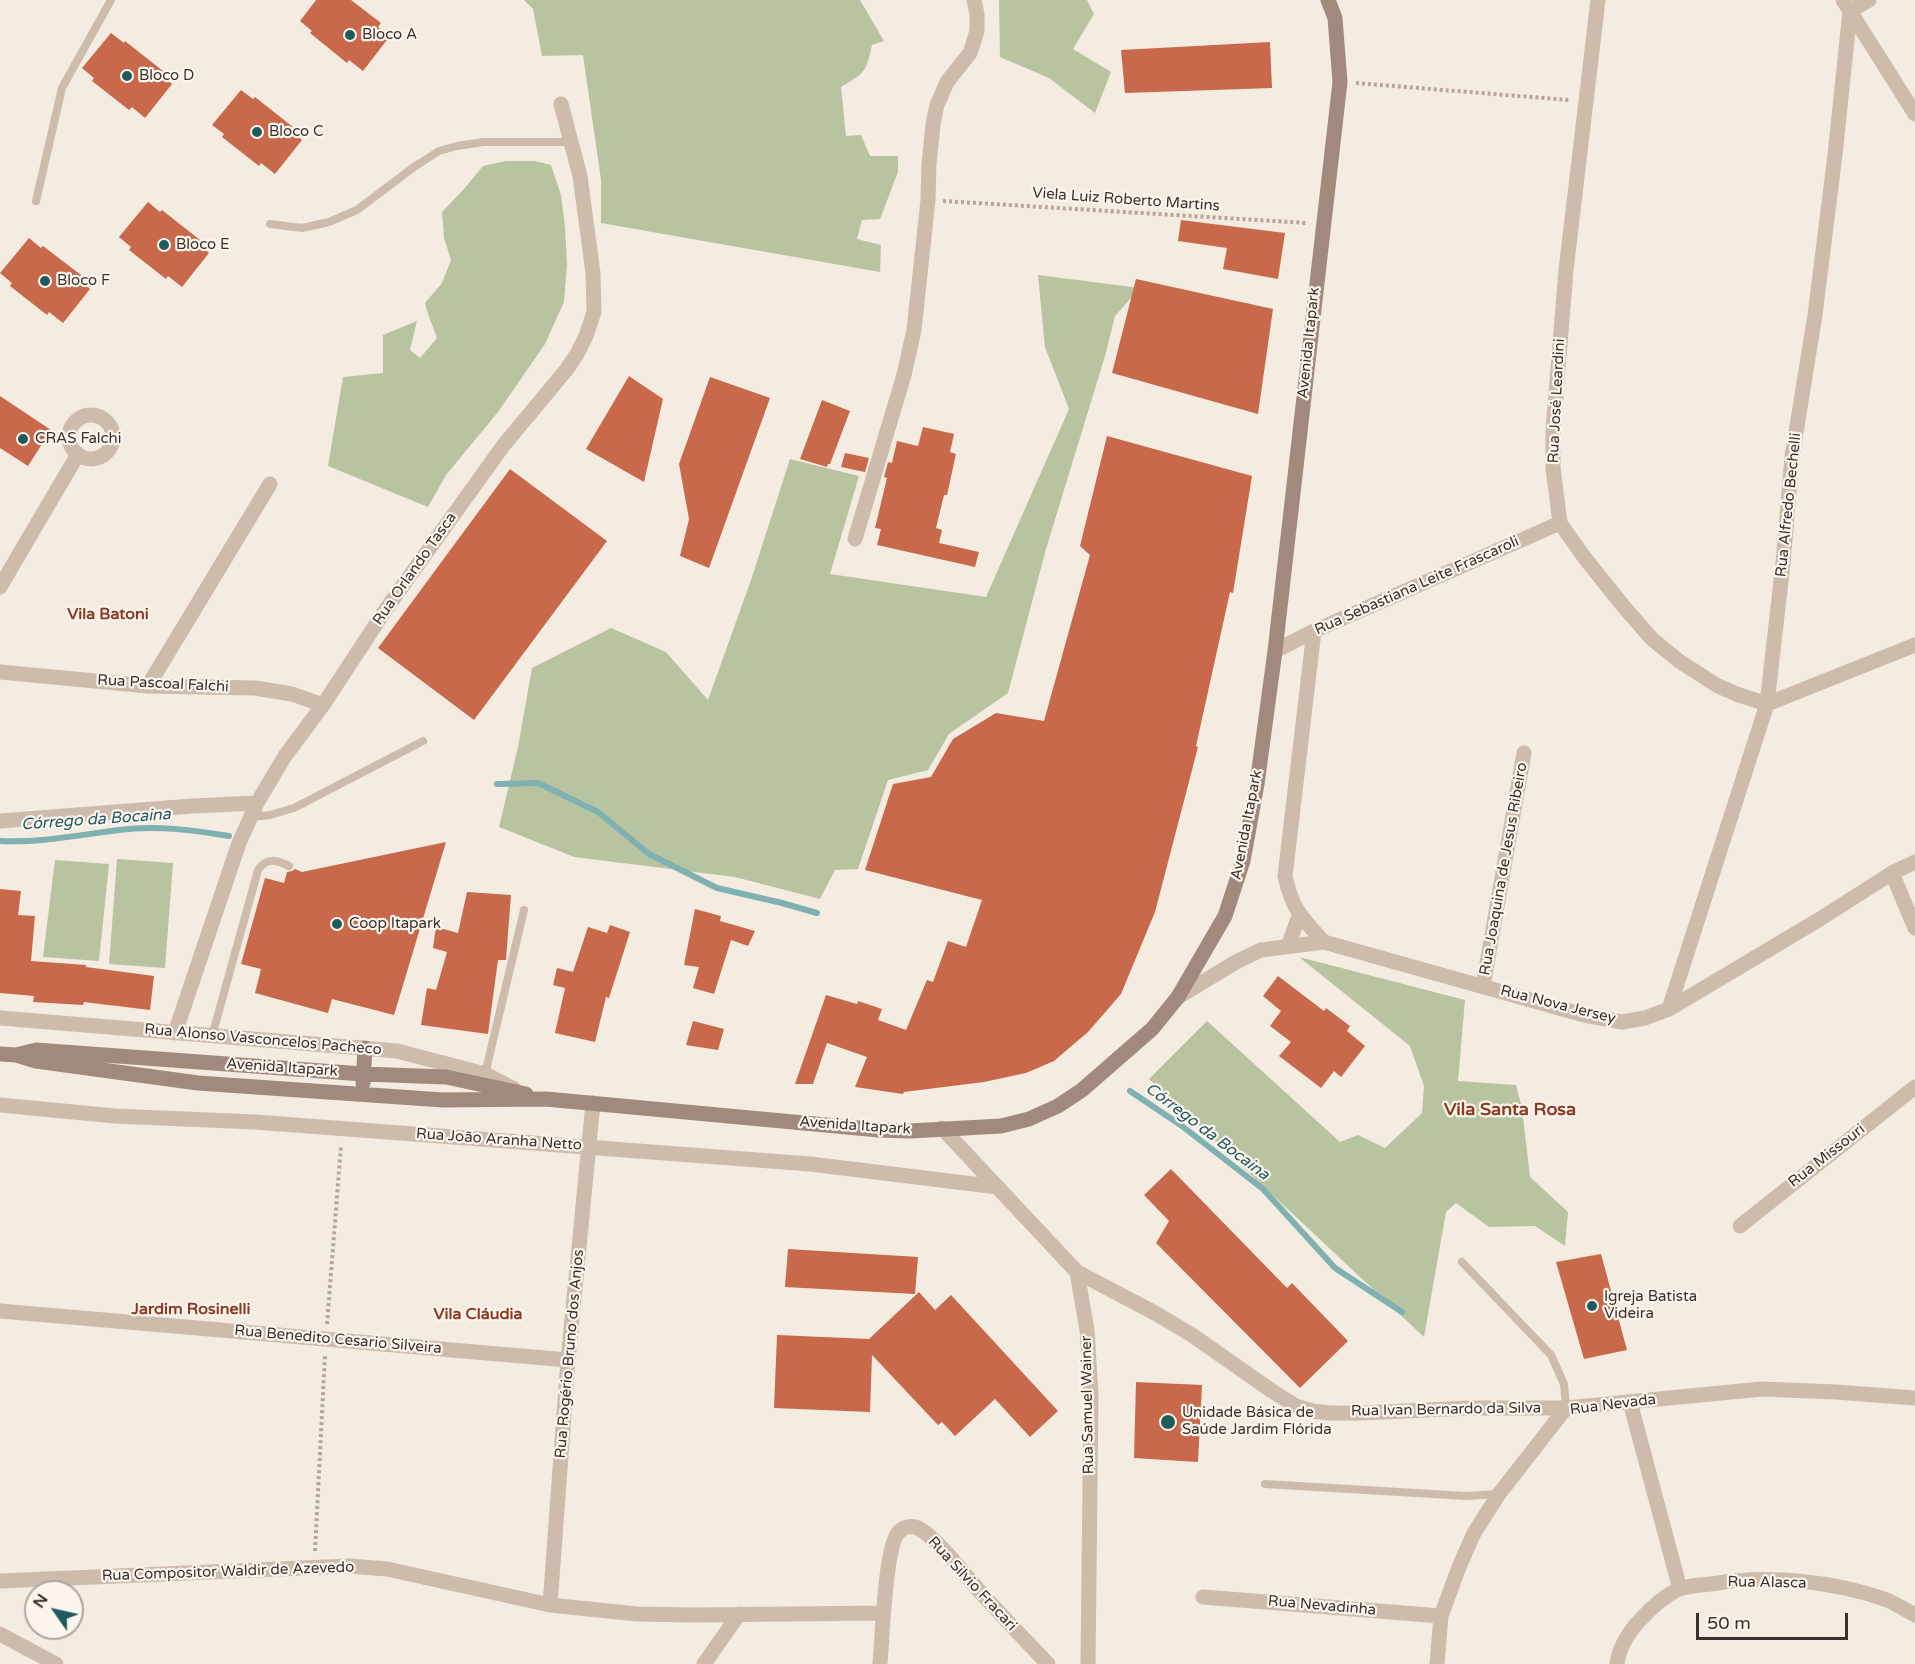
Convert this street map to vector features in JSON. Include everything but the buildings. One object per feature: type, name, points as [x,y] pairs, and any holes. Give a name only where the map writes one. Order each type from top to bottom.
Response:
[{"type":"main road","name":"Avenida Itapark","points":[[0,1054],[198,1083],[443,1100],[546,1099],[879,1130],[910,1131],[1001,1126],[1029,1119],[1058,1106],[1082,1090],[1152,1029],[1178,997],[1225,916],[1243,861],[1257,784],[1275,651],[1340,82],[1335,18],[1328,0]]},
{"type":"main road","points":[[362,1095],[365,1048]]},
{"type":"main road","name":"Avenida Itapark","points":[[16,1055],[36,1050],[363,1074],[446,1077],[546,1099]]},
{"type":"street","points":[[855,539],[904,375],[914,330],[928,200],[933,124],[937,105],[947,82],[970,53],[977,31],[974,0]]},
{"type":"street","points":[[1335,18],[1339,0]]},
{"type":"street","name":"Rua José Leardini","points":[[1598,0],[1566,270],[1553,431],[1553,468],[1560,523],[1597,574],[1652,639],[1679,661],[1718,686],[1767,704]]},
{"type":"street","points":[[1869,0],[1846,6],[1915,114]]},
{"type":"street","name":"Rua Alfredo Bechelli","points":[[1669,1009],[1767,704],[1792,457],[1815,315],[1835,155],[1846,6]]},
{"type":"street","name":"Rua Orlando Tasca","points":[[175,1033],[238,843],[257,803],[285,756],[323,705],[386,609],[503,446],[567,369],[586,336],[594,312],[593,273],[580,176],[561,104]]},
{"type":"street","points":[[0,587],[78,454]]},
{"type":"street","points":[[148,686],[270,484]]},
{"type":"street","name":"Rua Sebastiana Leite Frascaroli","points":[[1275,651],[1314,631],[1560,523]]},
{"type":"street","points":[[1314,631],[1285,876],[1290,898],[1299,916],[1324,942]]},
{"type":"street","points":[[1767,704],[1915,645]]},
{"type":"street","name":"Rua Pascoal Falchi","points":[[0,672],[148,686],[255,688],[292,694],[323,705]]},
{"type":"street","name":"Rua Joaquina de Jesus Ribeiro","points":[[1483,986],[1524,753]]},
{"type":"street","points":[[0,821],[257,803]]},
{"type":"street","name":"Rua Nova Jersey","points":[[1178,997],[1236,962],[1261,950],[1324,942],[1584,1015],[1622,1022],[1645,1018],[1669,1009],[1893,873],[1915,862]]},
{"type":"street","points":[[1893,873],[1915,928]]},
{"type":"street","points":[[1288,946],[1299,916]]},
{"type":"street","name":"Rua Alonso Vasconcelos Pacheco","points":[[0,1018],[398,1051],[485,1074],[519,1092]]},
{"type":"street","name":"Rua Missouri","points":[[1740,1226],[1915,1087]]},
{"type":"street","name":"Rua Rogério Bruno dos Anjos","points":[[550,1605],[568,1360],[593,1103]]},
{"type":"street","name":"Rua João Aranha Netto","points":[[0,1106],[115,1116],[255,1122],[810,1164],[998,1187]]},
{"type":"street","points":[[942,1128],[1077,1272]]},
{"type":"street","name":"Rua Ivan Bernardo da Silva","points":[[1077,1272],[1155,1313],[1201,1341],[1296,1406],[1312,1411],[1340,1413],[1470,1408],[1566,1408]]},
{"type":"street","name":"Rua Samuel Wainer","points":[[1077,1272],[1087,1330],[1091,1394],[1088,1664]]},
{"type":"street","name":"Rua Benedito Cesario Silveira","points":[[0,1311],[568,1360]]},
{"type":"street","name":"Rua Nevada","points":[[1437,1664],[1441,1616],[1474,1533],[1499,1494],[1566,1408],[1762,1389],[1915,1398]]},
{"type":"street","points":[[1630,1402],[1680,1589]]},
{"type":"street","name":"Rua Silvio Fracari","points":[[883,1613],[894,1540],[904,1528],[911,1526],[926,1533],[941,1548],[1004,1619],[1048,1664]]},
{"type":"street","name":"Rua Compositor Waldir de Azevedo","points":[[0,1581],[349,1566],[387,1569],[550,1605],[637,1614],[692,1616],[883,1613]]},
{"type":"street","name":"Rua Alasca","points":[[1617,1664],[1623,1642],[1636,1624],[1649,1610],[1680,1589],[1735,1580],[1791,1581],[1838,1586],[1888,1600],[1915,1615]]},
{"type":"street","name":"Rua Nevadinha","points":[[1203,1597],[1441,1616]]},
{"type":"street","points":[[880,1664],[883,1613]]},
{"type":"street","points":[[704,1664],[739,1614]]},
{"type":"street","points":[[1,1636],[56,1664]]},
{"type":"lane","points":[[36,201],[62,88],[111,0]]},
{"type":"lane","points":[[270,224],[302,228],[329,222],[357,210],[414,167],[440,152],[457,146],[483,142],[572,142]]},
{"type":"lane","points":[[250,817],[270,815],[294,808],[423,741]]},
{"type":"lane","points":[[212,1036],[258,870],[263,863],[269,860],[289,866]]},
{"type":"lane","points":[[485,1074],[524,910]]},
{"type":"lane","points":[[1462,1262],[1551,1356],[1564,1384],[1566,1408]]},
{"type":"lane","points":[[1264,1484],[1466,1496],[1499,1494]]},
{"type":"path","points":[[1340,82],[1586,102]]},
{"type":"path","name":"Viela Luiz Roberto Martins","points":[[928,200],[1323,224]]},
{"type":"green space","points":[[524,0],[860,0],[884,41],[872,45],[863,71],[841,87],[846,136],[861,135],[870,156],[898,156],[898,172],[880,219],[862,220],[857,239],[881,245],[880,272],[601,223],[601,180],[583,55],[542,56],[533,9]]},
{"type":"green space","points":[[999,0],[1087,0],[1094,14],[1073,49],[1111,72],[1095,113],[1049,78],[1000,57]]},
{"type":"green space","points":[[506,161],[535,161],[551,165],[561,195],[565,227],[567,265],[564,302],[545,344],[498,412],[446,475],[428,507],[328,466],[343,377],[383,373],[383,335],[417,321],[410,350],[420,358],[437,338],[425,303],[442,283],[451,260],[444,238],[442,212],[483,166]]},
{"type":"green space","points":[[1038,275],[1140,288],[1115,316],[1046,549],[1008,693],[949,734],[928,770],[888,780],[858,869],[835,870],[820,899],[735,877],[574,857],[499,827],[518,747],[532,668],[611,628],[666,652],[708,700],[751,580],[790,459],[859,476],[830,574],[986,597],[1069,409],[1045,347]]},
{"type":"green space","points":[[117,859],[173,863],[165,968],[109,964]]},
{"type":"green space","points":[[55,860],[109,864],[99,961],[43,957]]},
{"type":"green space","points":[[1299,957],[1465,1000],[1458,1081],[1516,1085],[1522,1108],[1530,1177],[1568,1212],[1565,1246],[1535,1226],[1489,1227],[1456,1203],[1446,1212],[1424,1337],[1149,1079],[1207,1021],[1340,1142],[1358,1135],[1385,1148],[1422,1113],[1424,1086],[1410,1046]]},
{"type":"waterway","name":"Córrego da Bocaina","points":[[497,784],[538,783],[598,812],[649,854],[717,888],[817,913]]},
{"type":"waterway","name":"Córrego da Bocaina","points":[[0,841],[45,840],[147,828],[188,830],[229,836]]},
{"type":"waterway","name":"Córrego da Bocaina","points":[[1130,1091],[1182,1126],[1263,1189],[1335,1268],[1402,1312]]},
{"type":"place","name":"Bloco A","points":[[350,35]]},
{"type":"place","name":"Bloco D","points":[[127,76]]},
{"type":"place","name":"Bloco C","points":[[257,132]]},
{"type":"place","name":"Bloco E","points":[[164,245]]},
{"type":"place","name":"Bloco F","points":[[45,281]]},
{"type":"place","name":"CRAS Falchi","points":[[23,439]]},
{"type":"place","name":"Coop Itapark","points":[[337,924]]},
{"type":"place","name":"Igreja Batista Videira","points":[[1592,1306]]},
{"type":"place","name":"Unidade Básica de Saúde Jardim Flórida","points":[[1168,1422]]},
{"type":"district","name":"Vila Batoni","points":[[108,615]]},
{"type":"district","name":"Vila Santa Rosa","points":[[1510,1110]]},
{"type":"district","name":"Jardim Rosinelli","points":[[191,1310]]},
{"type":"district","name":"Vila Cláudia","points":[[478,1315]]}]
